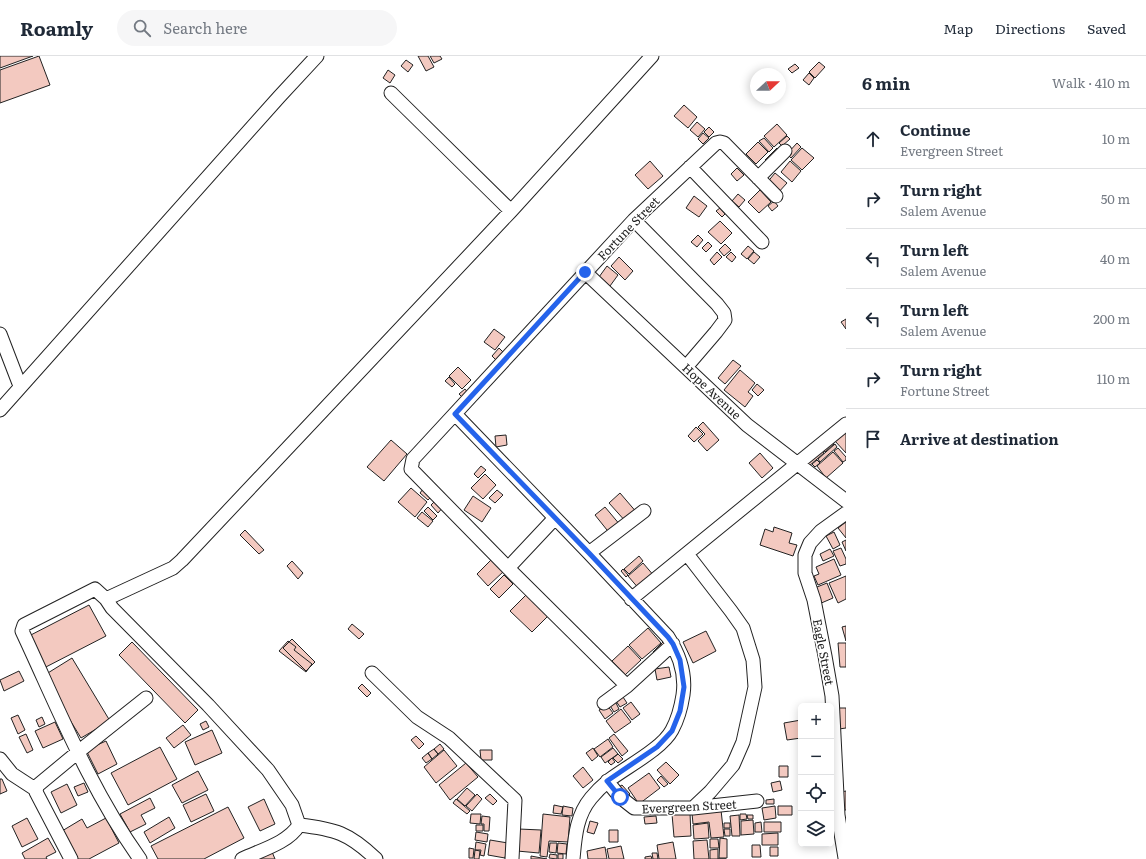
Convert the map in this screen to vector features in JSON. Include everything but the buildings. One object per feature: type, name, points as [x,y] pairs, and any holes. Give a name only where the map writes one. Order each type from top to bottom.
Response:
[{"type":"street","points":[[0,410],[317,56]]},
{"type":"street","points":[[106,599],[173,568],[182,560],[511,211],[652,56]]},
{"type":"street","points":[[391,93],[511,211]]},
{"type":"street","name":"Fortune Street","points":[[508,568],[411,469],[413,459],[634,220],[716,143],[724,143],[776,196]]},
{"type":"street","points":[[758,178],[785,152]]},
{"type":"street","points":[[690,167],[762,242]]},
{"type":"street","points":[[634,220],[717,304],[724,313],[725,320],[686,367]]},
{"type":"street","name":"Hope Avenue","points":[[585,272],[747,425],[846,501]]},
{"type":"street","points":[[0,334],[20,386]]},
{"type":"street","points":[[455,414],[668,637],[680,660],[684,687],[680,711],[672,731],[657,747],[607,781],[590,799],[582,813],[576,830],[573,859]]},
{"type":"street","points":[[631,599],[687,554],[720,525],[846,424]]},
{"type":"street","points":[[589,553],[644,511]]},
{"type":"street","name":"Eagle Street","points":[[843,858],[838,815],[832,696],[814,600],[805,573],[805,555],[810,543],[821,531],[846,513]]},
{"type":"street","points":[[555,518],[508,568],[627,686]]},
{"type":"street","points":[[687,554],[743,628],[753,660],[755,687],[744,742],[733,765],[710,792],[693,808]]},
{"type":"street","points":[[140,859],[116,824],[78,752],[22,631],[22,627],[24,625],[95,589],[208,705],[268,770],[292,805],[299,825]]},
{"type":"street","points":[[604,703],[627,686],[673,644]]},
{"type":"street","points":[[372,673],[416,717],[454,742],[515,800],[512,859]]},
{"type":"street","points":[[35,789],[78,752],[146,698]]},
{"type":"street","points":[[0,759],[12,774],[35,789],[71,859]]},
{"type":"street","name":"Evergreen Street","points":[[607,781],[620,797],[634,808],[693,808],[757,801]]},
{"type":"street","points":[[242,859],[288,838],[299,825]]},
{"type":"street","points":[[299,825],[335,830],[351,838],[376,859]]},
{"type":"route","points":[[585,272],[455,414],[668,637],[680,660],[684,687],[680,711],[672,731],[657,747],[607,781],[620,797]]}]
